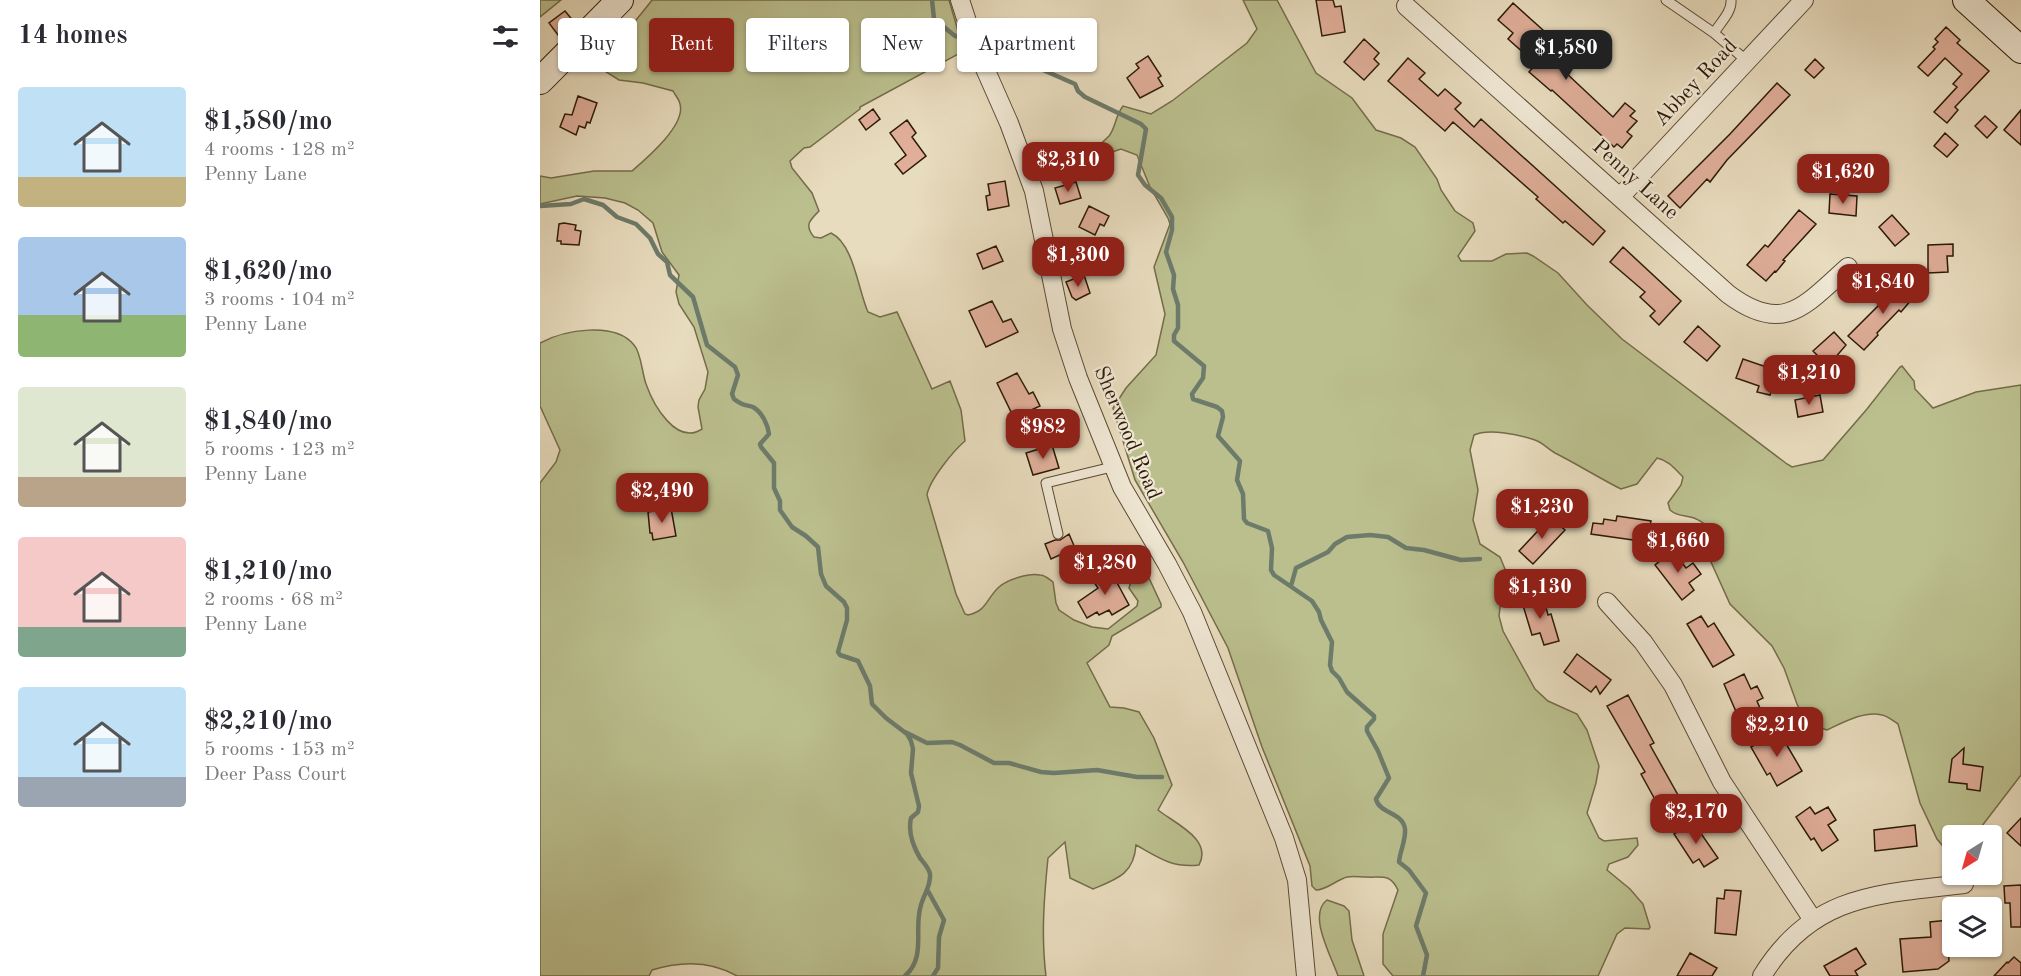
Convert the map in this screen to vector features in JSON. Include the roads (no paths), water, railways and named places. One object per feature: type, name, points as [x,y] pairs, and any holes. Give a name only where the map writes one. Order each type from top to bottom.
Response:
[{"type":"street","points":[[540,81],[620,0]]},
{"type":"street","name":"Sherwood Road","points":[[960,0],[975,46],[1027,170],[1040,213],[1056,303],[1066,344],[1112,467],[1192,612],[1284,838],[1297,880],[1306,976]]},
{"type":"street","name":"Abbey Road","points":[[1620,197],[1804,0]]},
{"type":"street","points":[[1966,0],[2021,50]]},
{"type":"street","name":"Penny Lane","points":[[1406,6],[1728,294],[1749,308],[1760,313],[1783,314],[1794,311],[1848,267]]},
{"type":"street","points":[[1607,602],[1643,642],[1673,685],[1722,782],[1813,920]]},
{"type":"street","points":[[1762,976],[1792,938],[1813,920],[1851,901],[1871,895],[1956,885]]},
{"type":"lane","points":[[1666,0],[1714,33],[1747,61]]},
{"type":"lane","points":[[1714,33],[1729,11],[1732,5],[1731,0]]},
{"type":"lane","points":[[1058,534],[1046,483],[1112,467]]},
{"type":"waterway","points":[[932,0],[934,19],[957,36]]},
{"type":"waterway","points":[[1048,72],[1075,84],[1078,91],[1085,97],[1141,124],[1146,129],[1138,175],[1145,185],[1161,198],[1172,217],[1172,230],[1166,252],[1174,275],[1173,289],[1178,305],[1178,328],[1174,341],[1204,366],[1203,378],[1192,394],[1193,399],[1222,411],[1223,417],[1218,436],[1240,461],[1237,480],[1243,494],[1244,519],[1247,523],[1268,531],[1272,548],[1271,570],[1274,575],[1312,601],[1332,642],[1330,665],[1332,671],[1347,692],[1374,716],[1367,731],[1389,778],[1376,799],[1382,808],[1403,823],[1405,837],[1399,862],[1409,870],[1426,893],[1416,926],[1427,955],[1423,976]]},
{"type":"waterway","points":[[540,206],[571,204],[584,199],[603,205],[617,217],[636,224],[650,238],[658,254],[667,262],[670,275],[693,297],[707,345],[735,367],[738,375],[732,394],[734,399],[756,409],[766,423],[769,434],[760,444],[774,463],[774,488],[780,501],[780,510],[792,527],[818,547],[821,574],[826,586],[844,602],[847,608],[847,620],[838,652],[840,655],[858,661],[870,686],[872,704],[907,734],[911,741],[913,749],[911,773],[919,806],[918,812],[911,818],[911,833],[917,853],[929,870],[930,878],[919,914],[916,960],[905,976]]},
{"type":"waterway","points":[[1291,586],[1296,568],[1328,552],[1335,544],[1347,537],[1370,535],[1388,537],[1406,548],[1424,550],[1461,560],[1480,559]]},
{"type":"waterway","points":[[905,732],[927,743],[952,742],[994,763],[1009,763],[1041,772],[1097,770],[1137,777],[1162,777]]},
{"type":"waterway","points":[[928,891],[944,920],[939,937],[938,968],[933,976]]}]
